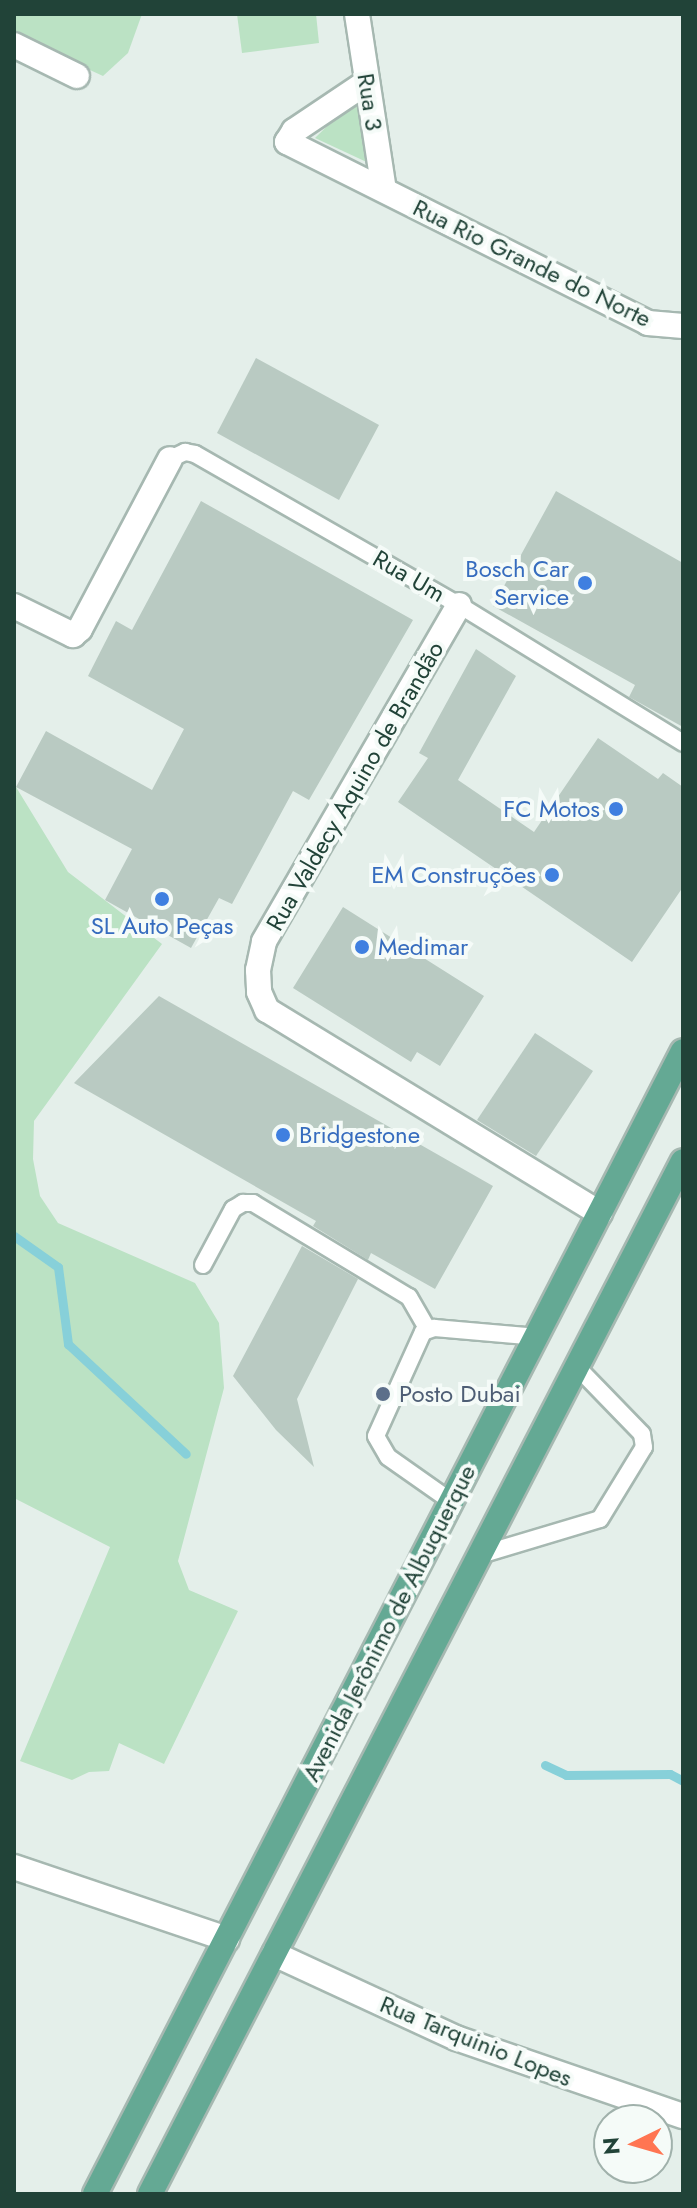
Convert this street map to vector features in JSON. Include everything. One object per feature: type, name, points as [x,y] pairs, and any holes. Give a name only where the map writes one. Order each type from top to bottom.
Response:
[{"type":"main road","name":"Avenida Jerônimo de Albuquerque","points":[[95,2194],[683,1051]]},
{"type":"main road","name":"Avenida Jerônimo de Albuquerque","points":[[150,2194],[683,1161]]},
{"type":"street","name":"Rua 3","points":[[357,14],[384,190]]},
{"type":"street","points":[[14,45],[77,76]]},
{"type":"street","name":"Rua Rio Grande do Norte","points":[[367,82],[290,134],[287,142],[648,323],[683,326]]},
{"type":"street","points":[[14,606],[73,635],[80,629],[170,459]]},
{"type":"street","name":"Rua Valdecy Aquino de Brandão","points":[[459,605],[264,942],[258,970],[259,992],[267,1010],[600,1213]]},
{"type":"street","points":[[14,1867],[227,1939]]},
{"type":"street","name":"Rua Tarquinio Lopes","points":[[274,1954],[456,2038],[683,2116]]},
{"type":"lane","name":"Rua Um","points":[[170,459],[185,452],[195,454],[459,605],[683,743]]},
{"type":"lane","points":[[203,1265],[233,1209],[243,1203],[253,1203],[409,1297],[427,1328]]},
{"type":"lane","points":[[427,1328],[536,1337]]},
{"type":"lane","points":[[427,1328],[376,1436],[388,1457],[452,1502]]},
{"type":"lane","points":[[480,1555],[600,1519],[644,1447],[642,1434],[577,1367]]},
{"type":"green space","points":[[14,14],[142,14],[128,53],[103,76],[14,35]]},
{"type":"green space","points":[[237,14],[316,14],[319,43],[242,53]]},
{"type":"green space","points":[[363,91],[373,165],[315,138]]},
{"type":"green space","points":[[14,771],[16,787],[68,872],[162,944],[34,1121],[33,1159],[40,1196],[58,1223],[195,1283],[219,1323],[224,1388],[178,1561],[189,1590],[238,1611],[164,1764],[119,1743],[109,1771],[89,1772],[72,1780],[20,1761],[110,1547],[14,1498]]},
{"type":"building","points":[[256,358],[379,425],[339,500],[217,433]]},
{"type":"building","name":"Bosch Car Service","points":[[556,491],[683,563],[683,727],[629,697],[635,685],[493,606]]},
{"type":"building","points":[[201,501],[413,620],[309,800],[293,791],[232,904],[219,898],[191,948],[105,900],[132,849],[16,787],[46,731],[152,790],[184,729],[88,676],[116,621],[132,630]]},
{"type":"building","points":[[476,649],[516,676],[458,780],[534,832],[598,738],[658,779],[663,773],[683,787],[683,887],[632,962],[398,802],[428,758],[419,753]]},
{"type":"building","name":"Medimar","points":[[343,907],[484,996],[440,1066],[417,1052],[411,1062],[293,988]]},
{"type":"building","name":"Bridgestone","points":[[159,996],[493,1186],[435,1289],[371,1253],[368,1260],[313,1226],[316,1221],[74,1083]]},
{"type":"building","points":[[535,1033],[593,1071],[536,1156],[477,1120]]},
{"type":"building","points":[[302,1246],[358,1279],[297,1399],[314,1467],[276,1430],[233,1376]]},
{"type":"waterway","points":[[14,1236],[58,1267],[68,1344],[186,1454]]},
{"type":"waterway","points":[[545,1765],[566,1775],[670,1774],[683,1781]]},
{"type":"place","name":"Bosch Car Service","points":[[585,583]]},
{"type":"place","name":"FC Motos","points":[[616,809]]},
{"type":"place","name":"EM Construções","points":[[552,875]]},
{"type":"place","name":"SL Auto Peças","points":[[162,899]]},
{"type":"place","name":"Medimar","points":[[362,947]]},
{"type":"place","name":"Bridgestone","points":[[283,1135]]},
{"type":"place","name":"Posto Dubai","points":[[383,1394]]}]
